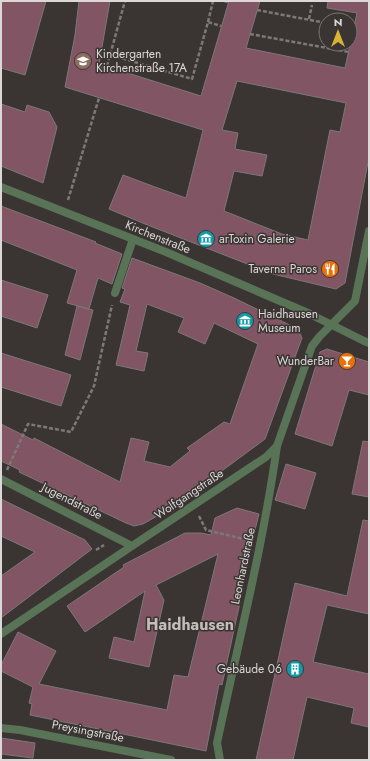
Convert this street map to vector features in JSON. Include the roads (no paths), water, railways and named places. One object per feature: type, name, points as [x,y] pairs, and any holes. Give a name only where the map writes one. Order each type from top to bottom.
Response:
[{"type":"street","name":"Kirchenstraße","points":[[1,188],[173,255],[296,308],[369,343]]},
{"type":"street","name":"Wolfgangstraße","points":[[1,634],[266,457],[277,446],[312,346],[355,301],[369,230]]},
{"type":"street","points":[[115,293],[132,239]]},
{"type":"street","name":"Leonhardstraße","points":[[220,760],[217,743],[260,543],[277,446]]},
{"type":"street","name":"Jugendstraße","points":[[1,479],[132,546]]},
{"type":"street","name":"Preysingstraße","points":[[1,728],[20,730],[171,760]]},
{"type":"place","name":"Kindergarten Kirchenstraße 17A","points":[[83,61]]},
{"type":"place","name":"arToxin Galerie","points":[[206,239]]},
{"type":"place","name":"Taverna Paros","points":[[330,269]]},
{"type":"place","name":"Haidhausen Museum","points":[[245,321]]},
{"type":"place","name":"WunderBar","points":[[347,361]]},
{"type":"place","name":"Gebäude 06","points":[[295,669]]},
{"type":"district","name":"Haidhausen","points":[[190,624]]}]
